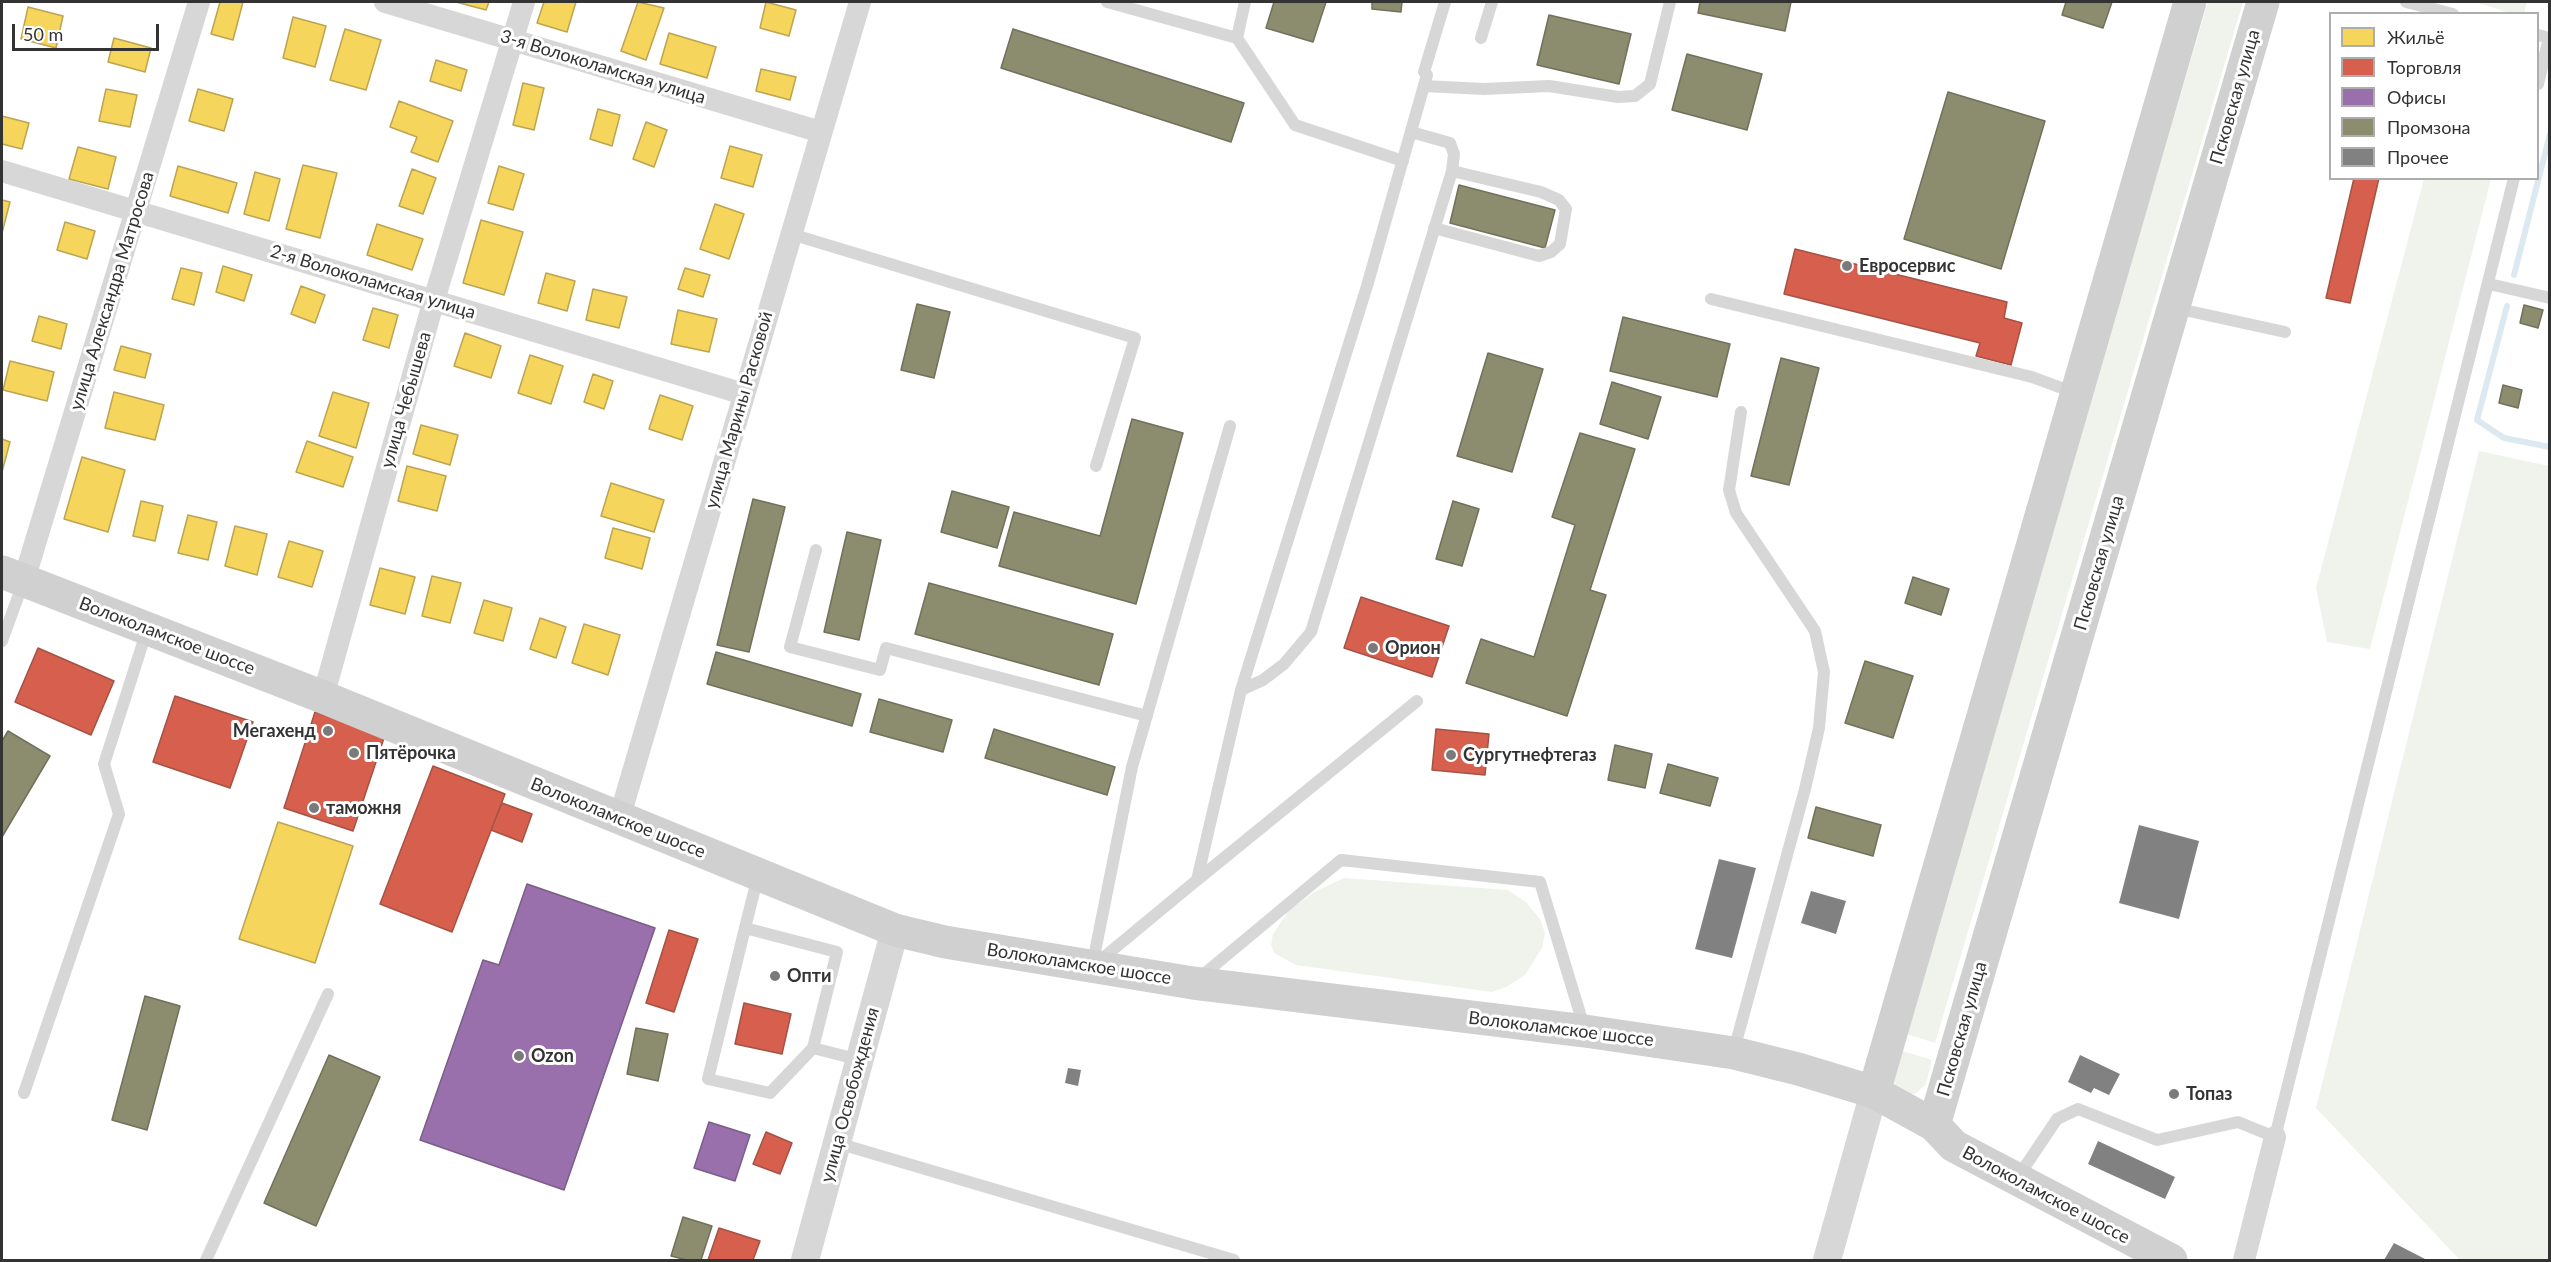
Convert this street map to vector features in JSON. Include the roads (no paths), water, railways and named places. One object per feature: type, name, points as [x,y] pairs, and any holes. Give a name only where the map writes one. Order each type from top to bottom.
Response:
[{"type":"main road","points":[[1874,1092],[2190,2]]},
{"type":"main road","name":"Псковская улица","points":[[1934,1125],[2263,2]]},
{"type":"main road","name":"Волоколамское шоссе","points":[[13,576],[323,697],[895,930],[1092,967],[1193,983],[1585,1031],[1734,1053],[1874,1092],[1934,1125],[1954,1146],[2154,1257]]},
{"type":"street","name":"улица Александра Матросова","points":[[13,576],[137,211],[199,2]]},
{"type":"street","name":"3-я Волоколамская улица","points":[[385,2],[821,132]]},
{"type":"street","name":"улица Чебышева","points":[[323,697],[434,300],[524,2]]},
{"type":"street","name":"улица Марины Расковой","points":[[619,819],[860,2]]},
{"type":"street","name":"2-я Волоколамская улица","points":[[2,171],[744,394]]},
{"type":"street","name":"улица Освобождения","points":[[805,1260],[895,930]]},
{"type":"street","points":[[1827,1260],[1874,1092]]},
{"type":"street","points":[[2244,1260],[2275,1137]]},
{"type":"lane","points":[[1107,2],[1237,38],[1295,125],[1403,160]]},
{"type":"lane","points":[[1237,38],[1245,2]]},
{"type":"lane","points":[[1197,880],[1241,690],[1367,286],[1424,86],[1427,75],[1424,72],[1445,2]]},
{"type":"lane","points":[[1481,38],[1492,2]]},
{"type":"lane","points":[[1424,86],[1484,89],[1549,86],[1618,97],[1635,96],[1650,84],[1670,2]]},
{"type":"lane","points":[[2406,2],[2445,12]]},
{"type":"lane","points":[[2539,77],[2545,36]]},
{"type":"lane","points":[[1241,690],[1263,680],[1284,664],[1311,632],[1452,171],[1454,154],[1450,143],[1411,132]]},
{"type":"lane","points":[[1434,228],[1539,256],[1551,252],[1560,244],[1566,209],[1559,200],[1541,192],[1452,171]]},
{"type":"lane","points":[[2016,1180],[2057,1119],[2078,1109],[2157,1140],[2238,1122],[2275,1137],[2514,180]]},
{"type":"lane","points":[[791,234],[1135,338],[1096,466]]},
{"type":"lane","points":[[2489,284],[2550,298]]},
{"type":"lane","points":[[1711,299],[2032,377],[2076,393]]},
{"type":"lane","points":[[2174,308],[2285,332]]},
{"type":"lane","points":[[1734,1053],[1805,789],[1819,728],[1824,672],[1815,631],[1736,513],[1729,490],[1742,412]]},
{"type":"lane","points":[[1092,967],[1132,767],[1230,426]]},
{"type":"lane","points":[[816,550],[790,647],[880,670],[886,648],[1147,716]]},
{"type":"lane","points":[[2,641],[13,576]]},
{"type":"lane","points":[[24,1093],[119,814],[104,764],[148,629]]},
{"type":"lane","points":[[1092,967],[1417,701]]},
{"type":"lane","points":[[1193,983],[1341,860],[1540,882],[1585,1031]]},
{"type":"lane","points":[[745,928],[837,952],[813,1047],[770,1093],[708,1079],[745,928],[758,876]]},
{"type":"lane","points":[[206,1260],[328,994]]},
{"type":"lane","points":[[813,1047],[860,1060]]},
{"type":"lane","points":[[837,1143],[1234,1260]]},
{"type":"waterway","points":[[2539,177],[2550,134]]},
{"type":"waterway","points":[[2514,275],[2538,180]]},
{"type":"waterway","points":[[2507,306],[2477,420],[2504,438],[2550,447]]},
{"type":"place","name":"Евросервис","points":[[1847,266]]},
{"type":"place","name":"Орион","points":[[1373,648]]},
{"type":"place","name":"Мегахенд","points":[[328,731]]},
{"type":"place","name":"Пятёрочка","points":[[354,753]]},
{"type":"place","name":"Сургутнефтегаз","points":[[1451,755]]},
{"type":"place","name":"таможня","points":[[314,808]]},
{"type":"place","name":"Опти","points":[[775,976]]},
{"type":"place","name":"Ozon","points":[[519,1056]]},
{"type":"place","name":"Топаз","points":[[2174,1094]]}]
